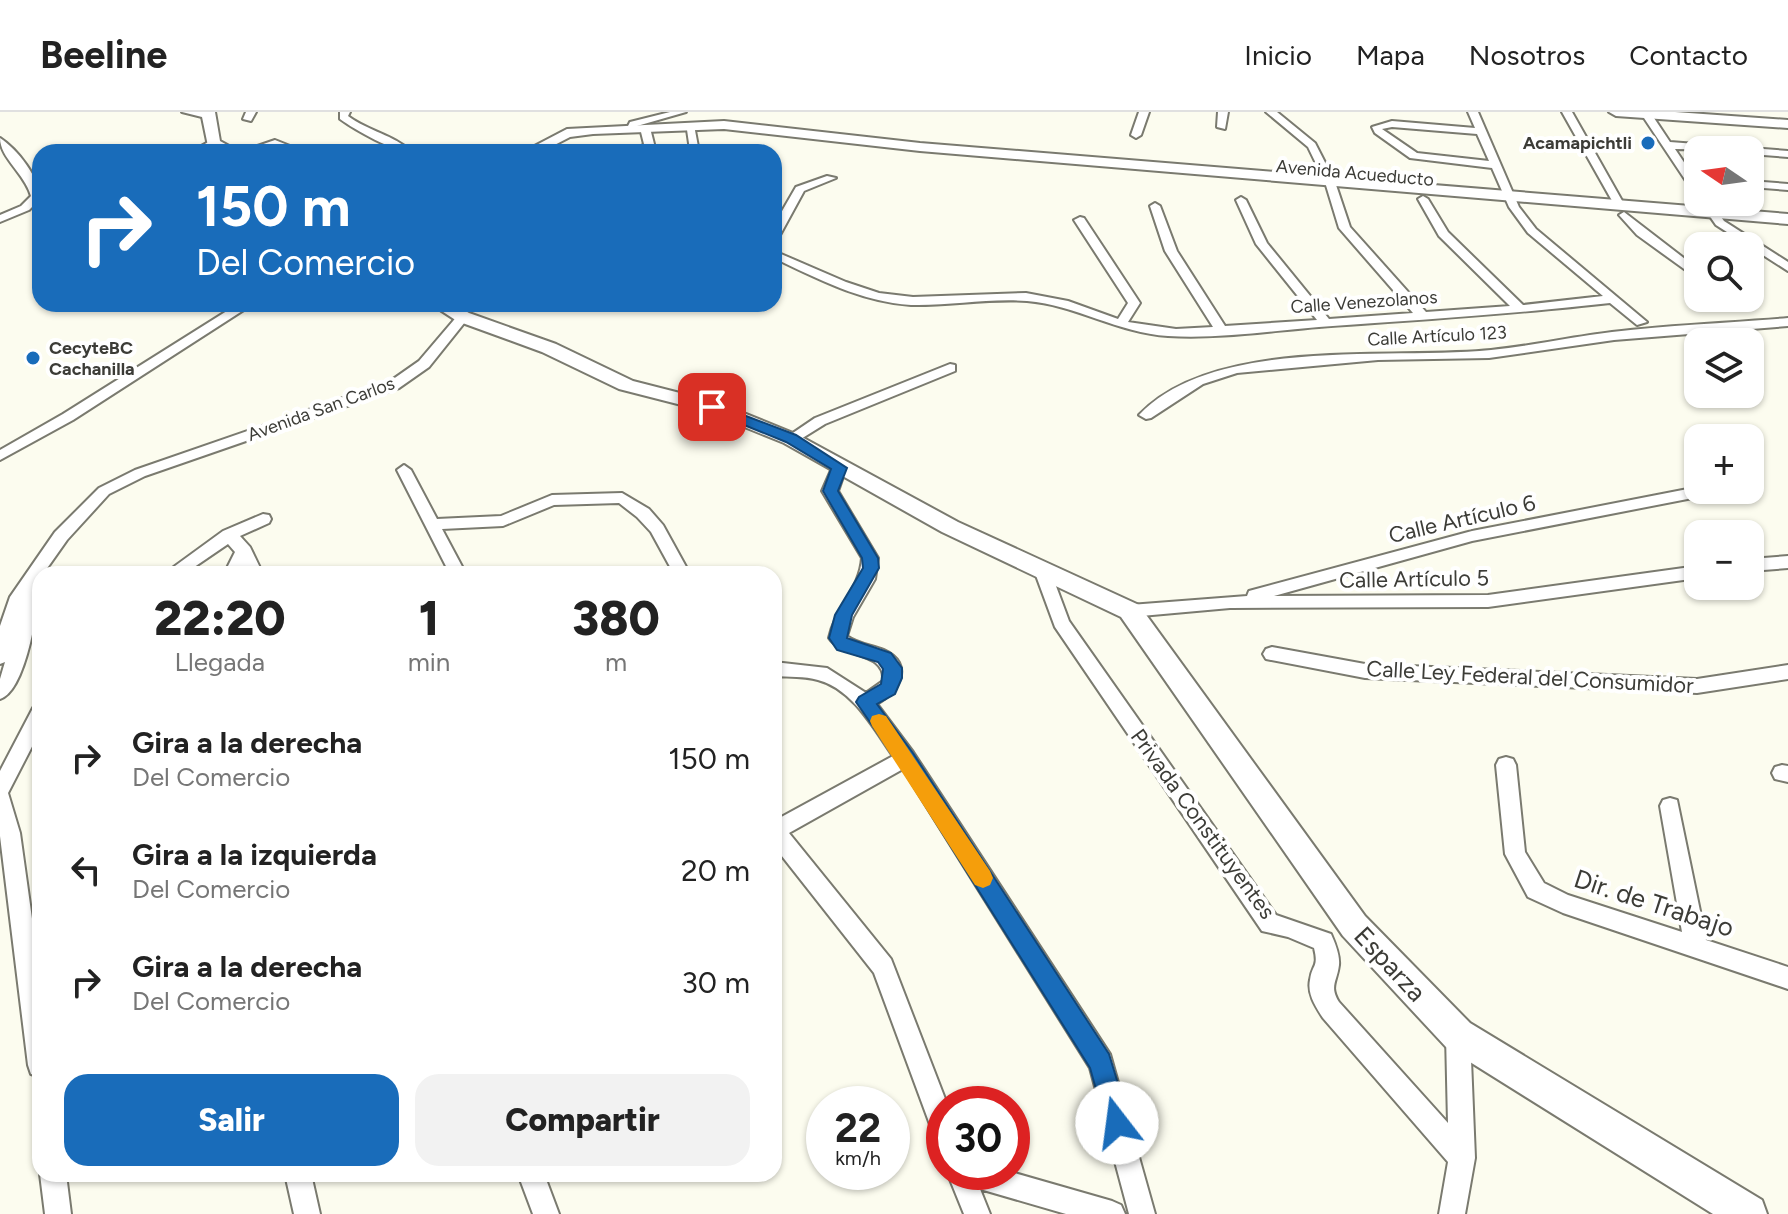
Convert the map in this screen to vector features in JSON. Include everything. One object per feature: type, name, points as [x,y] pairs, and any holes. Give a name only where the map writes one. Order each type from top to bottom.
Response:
[{"type":"main road","points":[[1616,112],[1788,124]]},
{"type":"main road","points":[[207,113],[213,143]]},
{"type":"main road","name":"Avenida Acueducto","points":[[546,144],[567,133],[639,128],[685,118],[1101,172],[1684,212]]},
{"type":"main road","name":"Avenida Acueducto","points":[[1331,187],[1423,199],[1512,202]]},
{"type":"main road","name":"Avenida Acueducto","points":[[1727,216],[1788,229]]},
{"type":"main road","name":"Avenida Acueducto","points":[[1750,216],[1788,219]]},
{"type":"main road","points":[[454,312],[549,348],[626,385],[712,407],[791,439],[950,527],[1130,611]]},
{"type":"main road","name":"Esparza","points":[[1130,611],[1354,926],[1458,1035],[1748,1214]]},
{"type":"street","points":[[187,112],[207,113]]},
{"type":"street","points":[[345,112],[343,117],[358,130],[397,144]]},
{"type":"street","points":[[1136,135],[1144,112]]},
{"type":"street","points":[[1222,127],[1223,112]]},
{"type":"street","points":[[1271,112],[1312,145],[1345,228],[1423,316]]},
{"type":"street","points":[[1473,112],[1512,202],[1532,231],[1641,322]]},
{"type":"street","points":[[1567,112],[1622,210],[1641,233],[1684,265]]},
{"type":"street","points":[[1646,113],[1684,168]]},
{"type":"street","points":[[685,118],[693,144]]},
{"type":"street","points":[[1481,131],[1392,124],[1377,127],[1378,131],[1414,156],[1496,165]]},
{"type":"street","points":[[639,128],[649,144]]},
{"type":"street","points":[[2,143],[32,181]]},
{"type":"street","points":[[1666,145],[1684,146]]},
{"type":"street","points":[[1764,152],[1788,154]]},
{"type":"street","points":[[782,221],[800,189],[831,178]]},
{"type":"street","points":[[1764,185],[1788,187]]},
{"type":"street","points":[[1423,199],[1443,234],[1520,309]]},
{"type":"street","points":[[1241,200],[1262,244],[1325,322]]},
{"type":"street","points":[[0,219],[25,208],[32,201]]},
{"type":"street","points":[[1155,206],[1171,251],[1222,331]]},
{"type":"street","points":[[1717,216],[1788,267]]},
{"type":"street","points":[[1080,220],[1134,303],[1121,324]]},
{"type":"street","name":"Calle Venezolanos","points":[[782,258],[848,287],[884,298],[911,301],[1036,298],[1071,303],[1121,324],[1152,332],[1222,331],[1520,309],[1610,299]]},
{"type":"street","points":[[0,456],[234,312]]},
{"type":"street","name":"Avenida San Carlos","points":[[40,566],[61,536],[116,483],[394,385],[424,364],[463,317]]},
{"type":"street","name":"Calle Artículo 123","points":[[1146,415],[1198,381],[1236,369],[1378,356],[1489,354],[1614,336],[1788,322]]},
{"type":"street","points":[[791,439],[820,421],[950,368]]},
{"type":"street","points":[[839,468],[830,491],[870,558],[871,568],[844,615],[838,638],[843,645],[885,658],[892,668],[893,678],[888,689],[865,702]]},
{"type":"street","points":[[404,470],[454,566]]},
{"type":"street","name":"Calle Artículo 6","points":[[1230,602],[1472,536],[1684,495]]},
{"type":"street","points":[[433,524],[503,521],[552,500],[622,498],[630,501],[657,529],[678,566]]},
{"type":"street","name":"Avenida San Carlos","points":[[53,566],[93,507]]},
{"type":"street","points":[[184,566],[229,535],[263,519]]},
{"type":"street","points":[[229,535],[244,551],[251,566]]},
{"type":"street","points":[[236,566],[244,551]]},
{"type":"street","points":[[1764,564],[1788,562]]},
{"type":"street","name":"Privada Constituyentes","points":[[1042,570],[1061,623],[1270,924],[1289,927],[1323,941]]},
{"type":"street","name":"Calle Artículo 5","points":[[1130,611],[1230,602],[1488,601],[1684,574]]},
{"type":"street","name":"Avenida San Carlos","points":[[0,657],[16,601],[32,578]]},
{"type":"street","points":[[0,692],[9,681],[32,597]]},
{"type":"street","name":"Calle Ley Federal del Consumidor","points":[[1272,654],[1365,671],[1697,686],[1788,672]]},
{"type":"street","points":[[782,665],[821,673],[836,680],[865,702],[906,758],[1101,1063],[1142,1214]]},
{"type":"street","points":[[0,790],[32,728]]},
{"type":"street","points":[[782,827],[906,758]]},
{"type":"street","name":"Dir. de Trabajo","points":[[1506,765],[1515,854],[1536,890],[1563,903],[1788,978]]},
{"type":"street","points":[[0,797],[32,1012]]},
{"type":"street","points":[[1670,806],[1696,946]]},
{"type":"street","points":[[782,841],[883,967],[928,1086]]},
{"type":"street","points":[[1354,926],[1323,941],[1329,958],[1327,973],[1321,980],[1322,996],[1462,1158]]},
{"type":"street","points":[[1452,1214],[1462,1158],[1458,1035]]},
{"type":"street","points":[[54,1182],[58,1214]]},
{"type":"street","points":[[300,1182],[307,1214]]},
{"type":"street","points":[[534,1182],[546,1214]]},
{"type":"street","points":[[969,1190],[977,1214]]},
{"type":"street","points":[[1027,1190],[1112,1214]]},
{"type":"slow traffic","points":[[879,721],[983,878]]},
{"type":"place","name":"Acamapichtli","points":[[1648,143]]},
{"type":"place","name":"CecyteBC Cachanilla","points":[[33,358]]},
{"type":"route","points":[[712,407],[791,439],[839,468],[830,491],[870,558],[871,568],[867,580],[844,615],[838,638],[843,645],[885,658],[892,668],[893,678],[888,689],[865,702],[906,758],[1101,1063],[1117,1123]]}]
